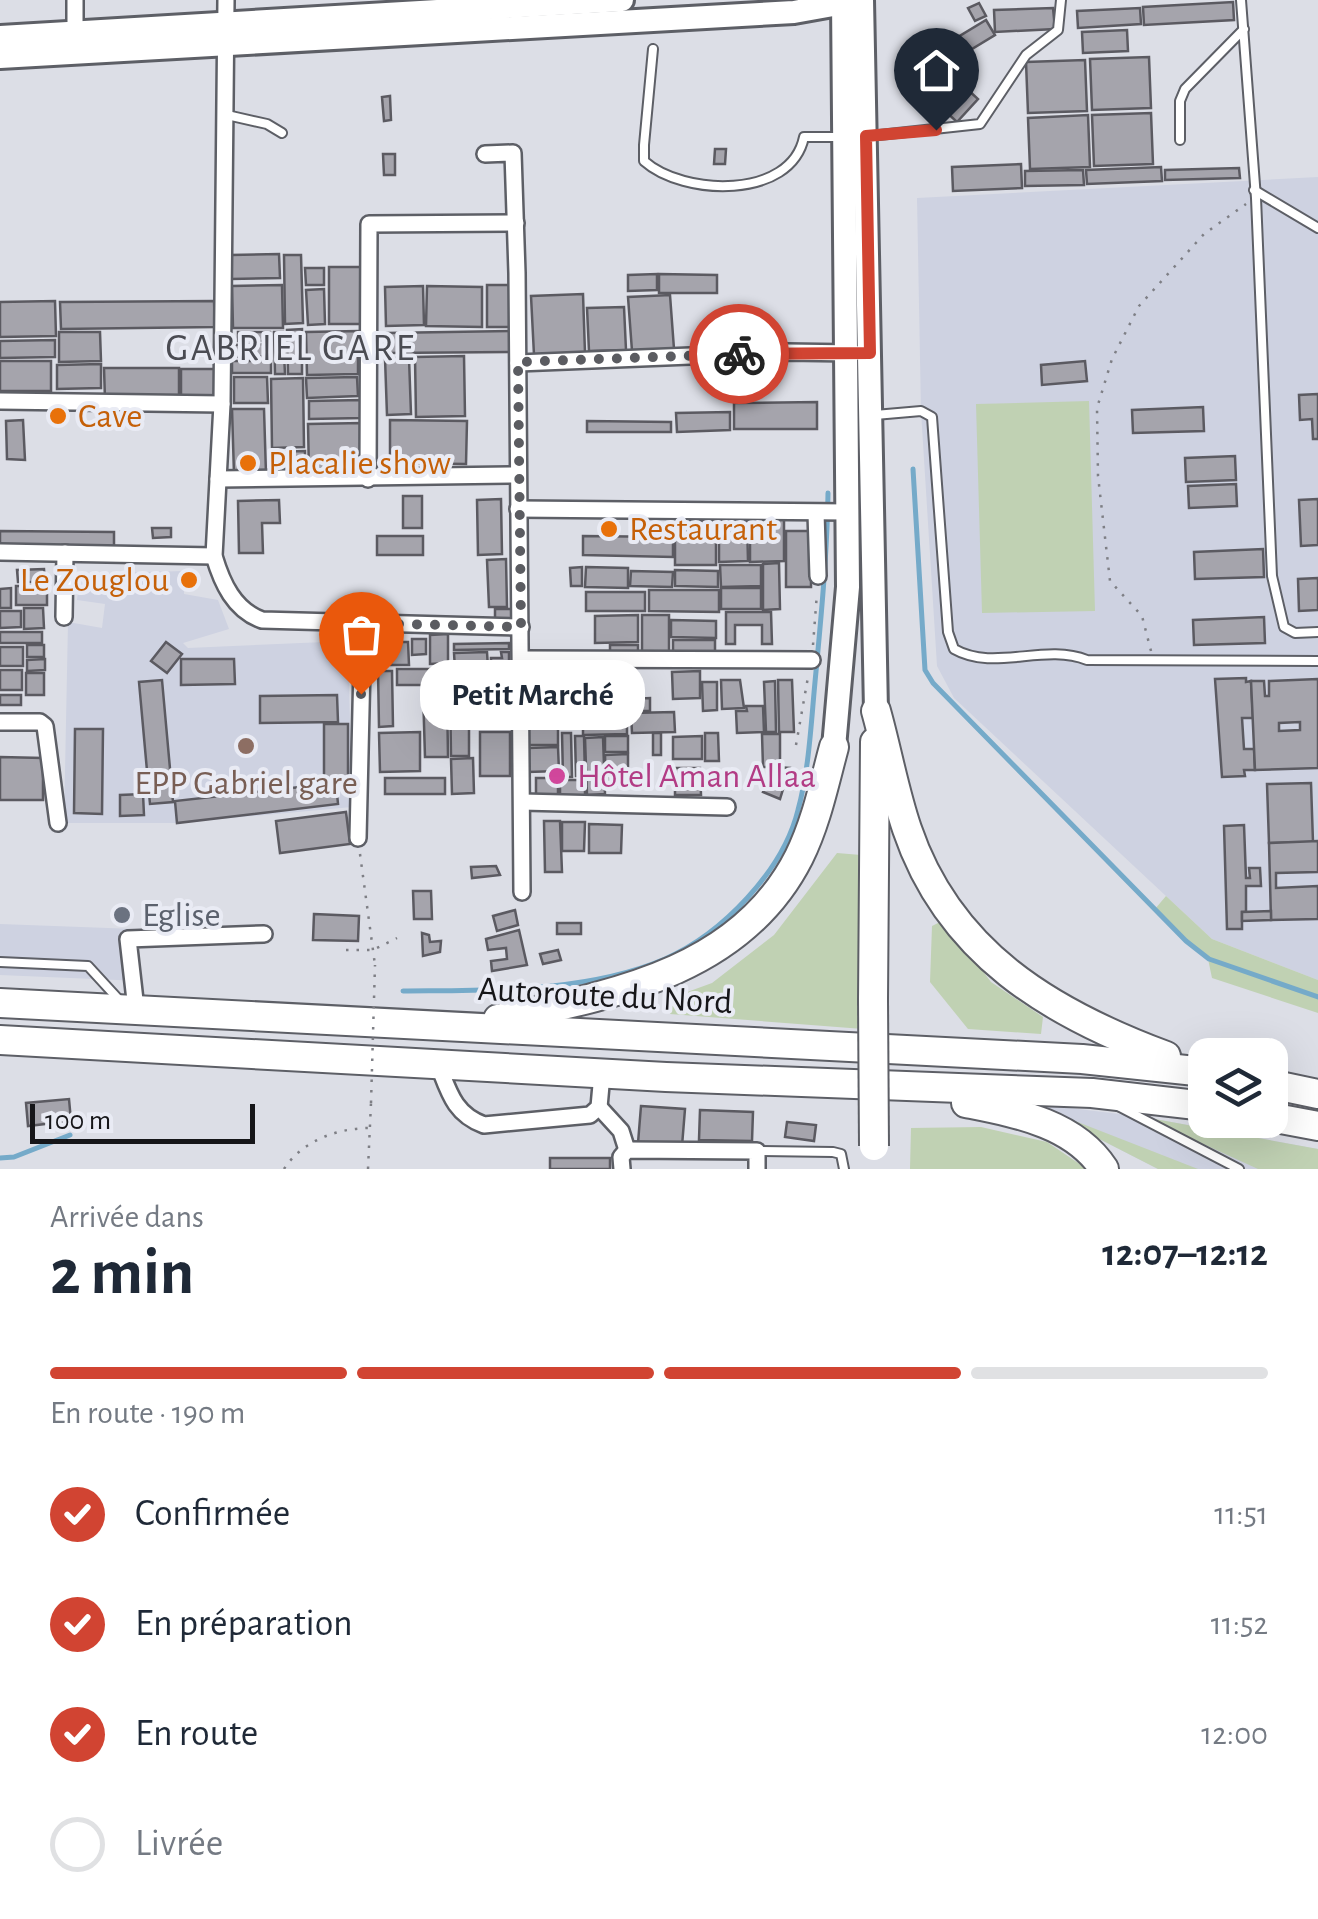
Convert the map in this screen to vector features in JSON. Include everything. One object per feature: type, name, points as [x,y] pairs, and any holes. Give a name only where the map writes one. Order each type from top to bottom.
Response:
[{"type":"highway","points":[[875,1158],[876,711]]},
{"type":"highway","points":[[876,711],[907,829],[930,882],[967,937],[1006,974],[1053,1005],[1121,1040],[1188,1065]]},
{"type":"highway","points":[[462,1026],[631,988],[681,969],[720,946],[755,918],[782,886],[799,857],[834,747]]},
{"type":"highway","name":"Autoroute du Nord","points":[[0,1002],[1082,1059],[1188,1069]]},
{"type":"highway","points":[[0,1040],[602,1074],[1092,1093],[1188,1104]]},
{"type":"highway","points":[[902,1088],[1039,1121],[1086,1148],[1104,1169]]},
{"type":"highway","points":[[1288,1088],[1318,1094]]},
{"type":"highway","points":[[1288,1121],[1318,1126]]},
{"type":"street","points":[[75,0],[75,33]]},
{"type":"street","points":[[0,37],[622,0]]},
{"type":"street","points":[[0,57],[226,22],[794,12],[852,1],[859,353],[843,512],[845,642],[834,747]]},
{"type":"street","points":[[226,22],[222,404],[214,556],[228,591],[245,614],[262,620],[521,627]]},
{"type":"street","points":[[485,154],[513,153],[522,892]]},
{"type":"street","points":[[368,479],[369,224],[516,224]]},
{"type":"street","points":[[518,362],[859,353]]},
{"type":"street","points":[[859,353],[870,416],[876,711]]},
{"type":"street","points":[[0,401],[222,404]]},
{"type":"street","points":[[218,479],[517,475]]},
{"type":"street","points":[[518,509],[843,512]]},
{"type":"street","points":[[818,513],[818,576]]},
{"type":"street","points":[[0,552],[214,556]]},
{"type":"street","points":[[64,553],[64,617]]},
{"type":"street","points":[[358,838],[362,623]]},
{"type":"street","points":[[522,658],[812,660]]},
{"type":"street","points":[[0,722],[40,722],[45,726],[58,823]]},
{"type":"street","points":[[522,802],[727,807]]},
{"type":"street","points":[[131,1009],[128,939],[264,934]]},
{"type":"street","points":[[438,1064],[456,1108],[484,1125],[590,1115],[599,1107],[602,1074]]},
{"type":"street","points":[[599,1107],[621,1131],[627,1150]]},
{"type":"street","points":[[622,1169],[623,1152],[627,1150],[757,1151],[757,1169]]},
{"type":"lane","points":[[653,49],[644,160],[655,170],[690,183],[716,187],[774,178],[800,156],[804,138],[980,124],[1026,56],[1058,30],[1061,0]]},
{"type":"lane","points":[[1241,0],[1255,194],[1272,576],[1284,627],[1294,633],[1318,632]]},
{"type":"lane","points":[[1180,140],[1180,102],[1185,89],[1244,29]]},
{"type":"lane","points":[[227,115],[267,124],[282,133]]},
{"type":"lane","points":[[1255,194],[1318,228]]},
{"type":"lane","points":[[870,416],[920,411],[932,417],[948,632],[954,649],[971,659],[1068,654],[1087,660],[1318,661]]},
{"type":"lane","points":[[0,962],[88,966],[131,1009]]},
{"type":"lane","points":[[1092,1093],[1239,1169]]},
{"type":"lane","points":[[757,1151],[833,1152],[841,1154],[844,1169]]},
{"type":"path","points":[[1153,660],[1142,616],[1110,581],[1098,476],[1097,408],[1112,359],[1138,306],[1204,234],[1255,194]]},
{"type":"path","points":[[796,744],[812,660],[818,576]]},
{"type":"path","points":[[358,838],[375,965],[368,1169]]},
{"type":"path","points":[[346,950],[373,950],[397,938]]},
{"type":"path","points":[[284,1169],[296,1151],[346,1128],[370,1128]]},
{"type":"shaded area","points":[[1318,177],[1318,980],[1212,939],[954,698],[937,666],[921,411],[917,198]]},
{"type":"shaded area","points":[[184,571],[184,594],[218,600],[229,629],[183,643],[188,648],[348,641],[352,807],[177,823],[64,823],[68,622],[102,628],[105,604],[77,600],[79,583],[108,573]]},
{"type":"shaded area","points":[[0,924],[135,929],[141,981],[0,975]]},
{"type":"shaded area","points":[[1029,1103],[1188,1125],[1188,1138],[1258,1138],[1318,1149],[1318,1169],[1158,1169]]},
{"type":"green space","points":[[1089,401],[1095,611],[982,613],[976,404]]},
{"type":"green space","points":[[837,853],[861,855],[863,1029],[670,1014],[668,999],[712,983],[774,935]]},
{"type":"green space","points":[[1166,896],[1212,939],[1318,980],[1318,1013],[1212,978],[1208,959],[1155,909]]},
{"type":"green space","points":[[944,920],[991,982],[1043,1017],[1041,1034],[968,1029],[930,982],[932,926]]},
{"type":"green space","points":[[1029,1103],[1198,1169],[1158,1169]]},
{"type":"green space","points":[[1144,1117],[1188,1125],[1188,1137]]},
{"type":"green space","points":[[981,1127],[1047,1142],[1087,1169],[910,1169],[911,1128]]},
{"type":"green space","points":[[1190,1138],[1258,1138],[1318,1149],[1318,1169],[1258,1169]]},
{"type":"building","points":[[1233,2],[1234,20],[1144,25],[1143,7]]},
{"type":"building","points":[[979,3],[986,16],[975,21],[968,8]]},
{"type":"building","points":[[1053,8],[1055,29],[995,32],[994,10]]},
{"type":"building","points":[[1140,8],[1141,24],[1078,28],[1077,11]]},
{"type":"building","points":[[986,20],[995,35],[967,52],[958,37]]},
{"type":"building","points":[[1127,30],[1128,51],[1083,53],[1082,32]]},
{"type":"building","points":[[1149,57],[1151,108],[1092,110],[1090,59]]},
{"type":"building","points":[[1085,60],[1087,111],[1028,113],[1026,62]]},
{"type":"building","points":[[966,88],[978,99],[957,122],[945,111]]},
{"type":"building","points":[[390,96],[391,120],[384,121],[382,97]]},
{"type":"building","points":[[1151,113],[1153,164],[1094,166],[1092,115]]},
{"type":"building","points":[[1088,115],[1090,167],[1030,169],[1028,118]]},
{"type":"building","points":[[715,149],[726,149],[725,164],[714,164]]},
{"type":"building","points":[[383,154],[395,154],[395,175],[384,175]]},
{"type":"building","points":[[1021,164],[1022,188],[953,191],[952,167]]},
{"type":"building","points":[[1161,167],[1162,181],[1087,184],[1086,170]]},
{"type":"building","points":[[1239,168],[1240,178],[1165,180],[1165,170]]},
{"type":"building","points":[[1083,170],[1084,185],[1025,186],[1025,171]]},
{"type":"building","points":[[279,254],[280,278],[231,279],[231,255]]},
{"type":"building","points":[[284,255],[301,255],[303,323],[285,324]]},
{"type":"building","points":[[329,267],[364,267],[365,324],[329,324]]},
{"type":"building","points":[[305,268],[324,268],[324,285],[306,285]]},
{"type":"building","points":[[657,274],[657,290],[628,291],[628,275]]},
{"type":"building","points":[[659,274],[717,275],[717,293],[659,293]]},
{"type":"building","points":[[282,285],[283,328],[233,328],[232,286]]},
{"type":"building","points":[[487,285],[516,285],[516,327],[487,327]]},
{"type":"building","points":[[423,286],[424,325],[386,326],[385,287]]},
{"type":"building","points":[[427,286],[482,287],[482,327],[426,326]]},
{"type":"building","points":[[324,289],[325,324],[308,325],[306,290]]},
{"type":"building","points":[[583,294],[585,353],[534,355],[531,296]]},
{"type":"building","points":[[670,295],[674,349],[632,351],[628,297]]},
{"type":"building","points":[[55,301],[56,336],[0,337],[0,302]]},
{"type":"building","points":[[214,301],[215,327],[61,329],[60,302]]},
{"type":"building","points":[[624,307],[626,350],[589,351],[587,308]]},
{"type":"building","points":[[302,329],[302,374],[288,374],[287,330]]},
{"type":"building","points":[[358,331],[358,374],[307,375],[306,332]]},
{"type":"building","points":[[512,331],[512,352],[387,353],[387,333]]},
{"type":"building","points":[[59,332],[100,332],[101,361],[59,362]]},
{"type":"building","points":[[238,332],[270,332],[270,341],[238,341]]},
{"type":"building","points":[[274,332],[283,332],[285,374],[275,374]]},
{"type":"building","points":[[55,340],[55,357],[0,358],[0,341]]},
{"type":"building","points":[[269,344],[269,356],[232,357],[232,345]]},
{"type":"building","points":[[464,356],[465,416],[416,417],[415,357]]},
{"type":"building","points":[[385,358],[409,358],[411,414],[387,415]]},
{"type":"building","points":[[0,361],[51,361],[51,391],[0,391]]},
{"type":"building","points":[[232,361],[271,361],[271,373],[232,373]]},
{"type":"building","points":[[1085,361],[1087,381],[1042,385],[1041,365]]},
{"type":"building","points":[[101,364],[101,388],[57,389],[57,365]]},
{"type":"building","points":[[104,368],[179,368],[179,400],[105,400]]},
{"type":"building","points":[[181,369],[216,369],[216,401],[181,401]]},
{"type":"building","points":[[234,377],[267,377],[268,403],[234,403]]},
{"type":"building","points":[[357,377],[358,396],[307,398],[306,378]]},
{"type":"building","points":[[303,378],[304,447],[272,448],[271,379]]},
{"type":"building","points":[[1318,394],[1318,439],[1313,439],[1312,419],[1300,420],[1299,395]]},
{"type":"building","points":[[362,400],[362,418],[309,419],[309,401]]},
{"type":"building","points":[[817,402],[817,429],[734,429],[734,403]]},
{"type":"building","points":[[1203,407],[1204,431],[1133,433],[1132,410]]},
{"type":"building","points":[[232,409],[264,409],[266,474],[234,474]]},
{"type":"building","points":[[730,412],[730,430],[677,432],[676,413]]},
{"type":"building","points":[[23,420],[25,460],[7,459],[6,421]]},
{"type":"building","points":[[390,420],[467,421],[466,464],[390,463]]},
{"type":"building","points":[[587,421],[671,422],[671,432],[587,432]]},
{"type":"building","points":[[362,423],[363,473],[309,474],[308,424]]},
{"type":"building","points":[[305,451],[305,475],[270,476],[270,452]]},
{"type":"building","points":[[1235,456],[1236,480],[1186,482],[1185,458]]},
{"type":"building","points":[[1236,484],[1237,506],[1189,508],[1188,486]]},
{"type":"building","points":[[403,496],[422,496],[422,528],[403,528]]},
{"type":"building","points":[[501,499],[502,554],[478,555],[477,500]]},
{"type":"building","points":[[1318,499],[1318,545],[1301,546],[1299,500]]},
{"type":"building","points":[[279,500],[280,523],[262,523],[263,553],[239,553],[238,501]]},
{"type":"building","points":[[750,519],[784,519],[784,561],[750,562]]},
{"type":"building","points":[[675,521],[716,521],[716,565],[675,565]]},
{"type":"building","points":[[719,521],[747,521],[748,561],[719,562]]},
{"type":"building","points":[[152,528],[171,528],[171,537],[153,538]]},
{"type":"building","points":[[0,531],[114,532],[114,548],[0,548]]},
{"type":"building","points":[[786,531],[811,531],[811,587],[786,587]]},
{"type":"building","points":[[377,536],[423,536],[423,555],[377,555]]},
{"type":"building","points":[[583,536],[673,537],[673,557],[583,555]]},
{"type":"building","points":[[1263,549],[1264,577],[1195,579],[1194,552]]},
{"type":"building","points":[[506,559],[507,607],[489,607],[487,560]]},
{"type":"building","points":[[779,563],[780,609],[763,610],[763,564]]},
{"type":"building","points":[[720,565],[761,565],[761,586],[721,587]]},
{"type":"building","points":[[582,567],[582,586],[571,586],[570,568]]},
{"type":"building","points":[[586,567],[628,568],[628,588],[585,587]]},
{"type":"building","points":[[44,569],[45,582],[18,582],[17,570]]},
{"type":"building","points":[[675,570],[718,571],[718,587],[675,586]]},
{"type":"building","points":[[631,571],[673,572],[672,587],[630,586]]},
{"type":"building","points":[[1318,578],[1318,610],[1299,611],[1298,579]]},
{"type":"building","points":[[16,586],[47,586],[47,605],[16,605]]},
{"type":"building","points":[[11,588],[11,608],[0,608],[0,589]]},
{"type":"building","points":[[721,588],[761,588],[761,609],[721,609]]},
{"type":"building","points":[[649,590],[719,590],[719,612],[649,611]]},
{"type":"building","points":[[586,592],[645,592],[645,611],[586,611]]},
{"type":"building","points":[[24,608],[43,608],[44,628],[24,629]]},
{"type":"building","points":[[495,609],[516,609],[516,621],[495,621]]},
{"type":"building","points":[[0,611],[21,611],[21,627],[0,628]]},
{"type":"building","points":[[726,612],[771,612],[772,644],[762,644],[762,625],[735,625],[735,644],[726,644]]},
{"type":"building","points":[[638,615],[638,642],[595,643],[595,616]]},
{"type":"building","points":[[642,615],[669,615],[669,656],[642,656]]},
{"type":"building","points":[[1264,617],[1265,643],[1194,645],[1193,620]]},
{"type":"building","points":[[671,620],[716,621],[716,638],[671,637]]},
{"type":"building","points":[[0,632],[42,632],[42,643],[0,643]]},
{"type":"building","points":[[448,634],[448,663],[430,664],[430,635]]},
{"type":"building","points":[[412,639],[426,639],[426,654],[412,655]]},
{"type":"building","points":[[673,640],[715,640],[715,657],[673,657]]},
{"type":"building","points":[[166,642],[182,654],[167,673],[151,661]]},
{"type":"building","points":[[390,642],[408,642],[409,665],[391,665]]},
{"type":"building","points":[[509,643],[509,649],[454,650],[454,644]]},
{"type":"building","points":[[27,645],[44,645],[44,657],[27,657]]},
{"type":"building","points":[[610,645],[638,645],[638,657],[610,657]]},
{"type":"building","points":[[0,647],[23,647],[23,666],[0,666]]},
{"type":"building","points":[[487,652],[488,668],[455,669],[454,653]]},
{"type":"building","points":[[501,652],[509,652],[509,665],[491,666],[491,658],[502,658]]},
{"type":"building","points":[[45,659],[45,670],[27,671],[27,660]]},
{"type":"building","points":[[181,659],[234,659],[235,684],[181,685]]},
{"type":"building","points":[[397,669],[449,669],[449,685],[397,685]]},
{"type":"building","points":[[0,670],[22,670],[22,690],[0,690]]},
{"type":"building","points":[[453,670],[479,672],[479,683],[453,681]]},
{"type":"building","points":[[378,671],[392,671],[393,726],[379,727]]},
{"type":"building","points":[[510,671],[510,686],[495,686],[495,672]]},
{"type":"building","points":[[700,671],[700,698],[673,699],[672,672]]},
{"type":"building","points":[[26,673],[44,673],[44,695],[26,695]]},
{"type":"building","points":[[1246,678],[1246,682],[1251,681],[1253,718],[1242,718],[1244,749],[1254,749],[1255,770],[1244,770],[1245,776],[1222,777],[1215,679]]},
{"type":"building","points":[[1318,679],[1318,768],[1255,770],[1251,681],[1264,681],[1265,696],[1269,696],[1269,681]],"holes":[[[1300,722],[1300,730],[1279,731],[1279,723]]]},
{"type":"building","points":[[162,680],[173,802],[150,804],[139,682]]},
{"type":"building","points":[[541,680],[555,680],[554,701],[540,701]]},
{"type":"building","points":[[615,680],[616,703],[584,704],[583,681]]},
{"type":"building","points":[[721,680],[740,680],[744,708],[722,709]]},
{"type":"building","points":[[778,680],[792,680],[794,732],[779,732]]},
{"type":"building","points":[[775,681],[776,732],[766,732],[764,682]]},
{"type":"building","points":[[702,682],[717,682],[717,710],[703,711]]},
{"type":"building","points":[[450,688],[469,688],[469,756],[451,756]]},
{"type":"building","points":[[423,691],[447,691],[448,757],[425,757]]},
{"type":"building","points":[[474,691],[509,691],[508,728],[473,728]]},
{"type":"building","points":[[0,695],[21,695],[21,705],[0,705]]},
{"type":"building","points":[[337,695],[338,722],[260,723],[260,696]]},
{"type":"building","points":[[650,698],[650,711],[630,711],[630,699]]},
{"type":"building","points":[[746,706],[763,706],[764,732],[737,733],[736,711],[747,711]]},
{"type":"building","points":[[674,712],[675,732],[632,733],[631,713]]},
{"type":"building","points":[[627,717],[627,734],[583,735],[583,718]]},
{"type":"building","points":[[526,720],[558,720],[558,745],[526,745]]},
{"type":"building","points":[[324,724],[348,724],[348,780],[324,780]]},
{"type":"building","points":[[75,729],[103,729],[102,814],[74,813]]},
{"type":"building","points":[[420,732],[420,771],[380,772],[379,733]]},
{"type":"building","points":[[480,732],[510,732],[510,776],[480,776]]},
{"type":"building","points":[[562,733],[571,733],[572,777],[563,777]]},
{"type":"building","points":[[653,733],[661,733],[661,755],[653,755]]},
{"type":"building","points":[[705,733],[718,733],[719,761],[705,761]]},
{"type":"building","points":[[762,734],[780,734],[780,767],[763,767]]},
{"type":"building","points":[[575,736],[584,736],[585,776],[576,776]]},
{"type":"building","points":[[605,736],[628,736],[628,752],[605,752]]},
{"type":"building","points":[[702,736],[702,759],[673,759],[673,737]]},
{"type":"building","points":[[603,737],[605,794],[587,795],[585,738]]},
{"type":"building","points":[[558,747],[559,771],[528,772],[528,748]]},
{"type":"building","points":[[628,754],[628,785],[606,786],[605,755]]},
{"type":"building","points":[[0,757],[43,758],[43,800],[0,800]]},
{"type":"building","points":[[473,758],[474,793],[452,794],[451,759]]},
{"type":"building","points":[[774,767],[790,768],[788,784],[773,782]]},
{"type":"building","points":[[675,768],[700,768],[701,795],[675,795]]},
{"type":"building","points":[[385,778],[445,778],[445,794],[385,794]]},
{"type":"building","points":[[536,778],[558,778],[558,796],[536,796]]},
{"type":"building","points":[[560,780],[585,780],[585,796],[560,796]]},
{"type":"building","points":[[768,780],[784,786],[780,799],[763,792]]},
{"type":"building","points":[[336,783],[338,804],[177,823],[175,801]]},
{"type":"building","points":[[1311,783],[1313,842],[1269,843],[1267,784]]},
{"type":"building","points":[[143,794],[144,815],[120,816],[120,795]]},
{"type":"building","points":[[346,812],[350,844],[280,853],[276,821]]},
{"type":"building","points":[[544,821],[560,821],[562,872],[545,872]]},
{"type":"building","points":[[562,822],[585,822],[584,851],[562,851]]},
{"type":"building","points":[[589,824],[622,825],[621,853],[589,853]]},
{"type":"building","points":[[1244,825],[1246,878],[1250,878],[1249,868],[1260,868],[1261,886],[1246,886],[1242,929],[1227,929],[1224,826]]},
{"type":"building","points":[[1318,841],[1318,872],[1276,873],[1276,888],[1318,886],[1318,919],[1271,920],[1269,843]]},
{"type":"building","points":[[496,866],[500,875],[472,878],[471,867]]},
{"type":"building","points":[[413,891],[431,891],[432,919],[414,919]]},
{"type":"building","points":[[515,910],[518,925],[497,931],[493,916]]},
{"type":"building","points":[[1271,911],[1271,920],[1242,921],[1242,912]]},
{"type":"building","points":[[314,914],[359,916],[358,941],[313,940]]},
{"type":"building","points":[[557,923],[581,923],[581,934],[557,934]]},
{"type":"building","points":[[519,930],[527,965],[492,971],[491,961],[507,959],[506,948],[488,950],[486,939]]},
{"type":"building","points":[[422,933],[429,935],[430,942],[441,941],[440,952],[423,956]]},
{"type":"building","points":[[558,950],[561,960],[543,964],[540,954]]},
{"type":"building","points":[[69,1099],[71,1121],[28,1126],[26,1103]]},
{"type":"building","points":[[641,1106],[685,1109],[682,1146],[638,1143]]},
{"type":"building","points":[[700,1110],[753,1112],[752,1141],[699,1140]]},
{"type":"building","points":[[787,1122],[816,1125],[814,1141],[785,1137]]},
{"type":"building","points":[[550,1158],[610,1158],[610,1169],[550,1169]]},
{"type":"waterway","points":[[913,469],[925,670],[933,683],[1186,941],[1209,959],[1318,997]]},
{"type":"waterway","points":[[403,991],[570,984],[635,970],[665,959],[708,934],[747,898],[779,856],[802,795],[821,611],[828,493]]},
{"type":"waterway","points":[[0,1158],[14,1157],[70,1135]]},
{"type":"way so far","points":[[361,694],[362,623],[521,627],[518,362],[739,354]]},
{"type":"place","name":"Cave","points":[[58,416]]},
{"type":"place","name":"Placalie show","points":[[248,463]]},
{"type":"place","name":"Restaurant","points":[[609,529]]},
{"type":"place","name":"Le Zouglou","points":[[189,580]]},
{"type":"place","name":"Petit Marché","points":[[361,694]]},
{"type":"place","name":"EPP Gabriel gare","points":[[246,746]]},
{"type":"place","name":"Hôtel Aman Allaa","points":[[557,776]]},
{"type":"place","name":"Eglise","points":[[122,915]]},
{"type":"district","name":"GABRIEL GARE","points":[[291,349]]},
{"type":"route","points":[[739,354],[870,353],[866,136],[936,130]]}]
